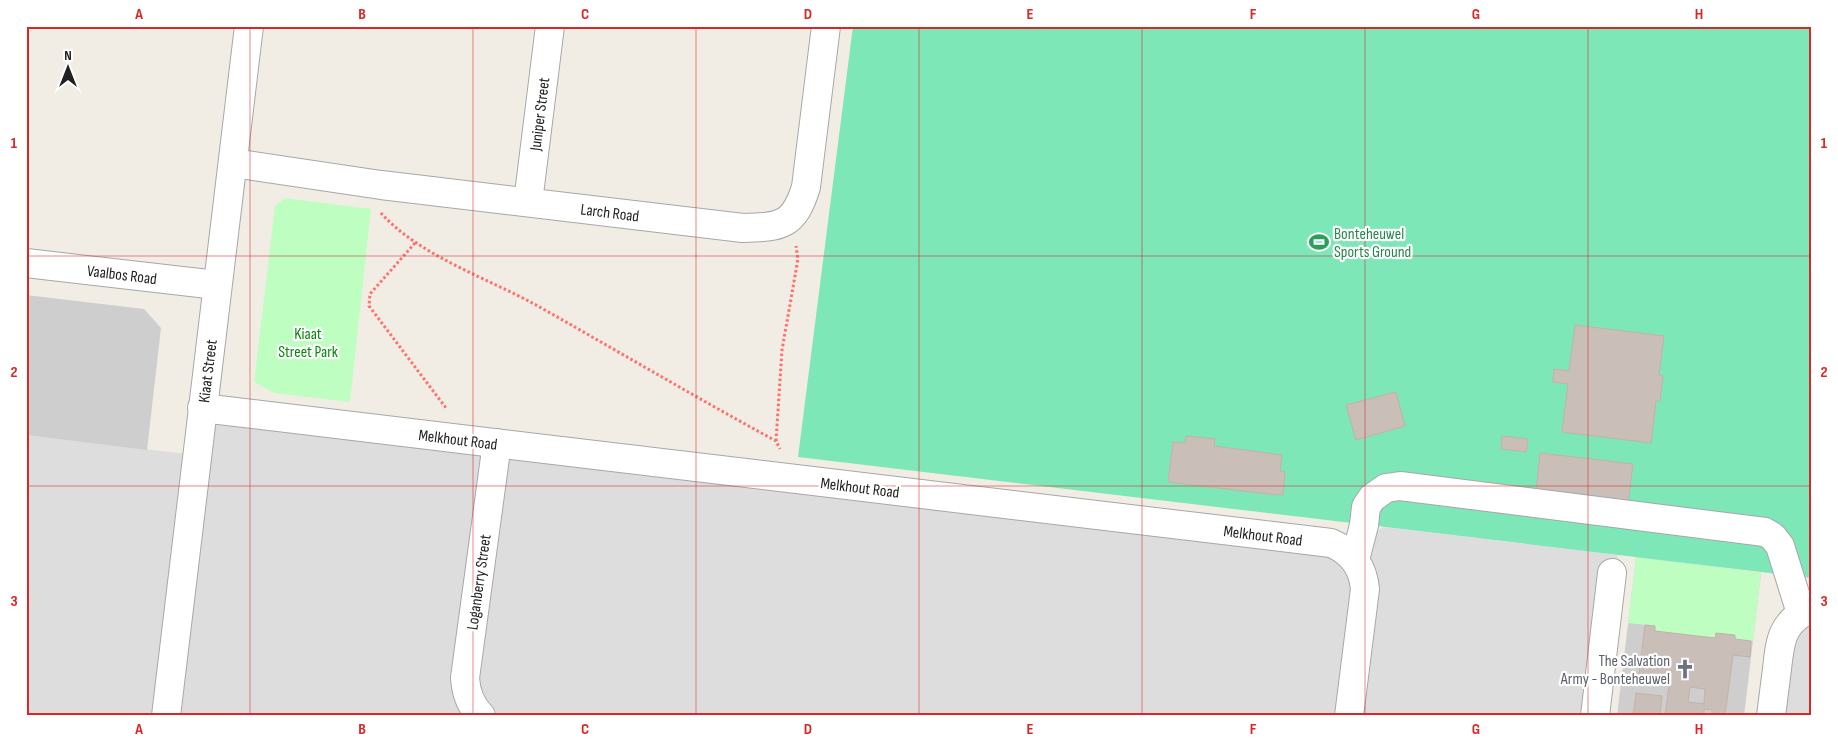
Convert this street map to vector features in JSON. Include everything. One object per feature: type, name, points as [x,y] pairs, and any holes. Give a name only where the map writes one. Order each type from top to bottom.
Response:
[{"type":"street","name":"Kiaat Street","points":[[166,716],[249,26]]},
{"type":"street","name":"Juniper Street","points":[[528,202],[550,26]]},
{"type":"street","points":[[793,216],[801,202],[806,187],[826,26]]},
{"type":"street","name":"Larch Road","points":[[233,163],[382,185],[743,228],[774,227],[793,216]]},
{"type":"street","name":"Vaalbos Road","points":[[26,263],[217,286]]},
{"type":"street","name":"Melkhout Road","points":[[202,408],[1331,543],[1348,553],[1355,560]]},
{"type":"street","name":"Loganberry Street","points":[[481,716],[469,699],[465,678],[497,443]]},
{"type":"street","points":[[1349,716],[1365,589],[1361,569],[1355,560],[1364,525],[1366,507],[1372,498],[1386,488],[1393,486],[1765,532],[1773,537],[1780,546],[1806,611],[1792,621],[1784,631],[1780,643],[1771,716]]},
{"type":"street","points":[[1595,716],[1612,573]]},
{"type":"path","points":[[382,185],[381,214],[415,243],[534,304],[704,402],[776,441]]},
{"type":"path","points":[[779,477],[782,454],[776,441],[782,350],[798,260],[793,216]]},
{"type":"path","points":[[415,243],[370,294],[369,306],[450,414],[450,438]]},
{"type":"shaded area","points":[[26,295],[144,309],[161,328],[147,450],[26,435]]},
{"type":"shaded area","points":[[200,406],[1351,551],[1383,527],[1618,555],[1599,716],[26,716],[26,435],[195,455]]},
{"type":"shaded area","points":[[1636,557],[1761,573],[1744,716],[1617,716]]},
{"type":"shaded area","points":[[1812,610],[1812,716],[1773,716],[1781,643]]},
{"type":"green space","name":"Bonteheuwel Sports Ground","points":[[853,26],[1812,26],[1812,578],[798,457]]},
{"type":"green space","name":"Kiaat Street Park","points":[[285,198],[371,209],[350,402],[274,393],[254,382],[275,206]]},
{"type":"green space","points":[[1636,557],[1761,573],[1753,641],[1735,639],[1735,635],[1716,633],[1715,638],[1655,631],[1655,626],[1628,623]]},
{"type":"building","points":[[1575,325],[1664,336],[1659,375],[1663,376],[1660,401],[1656,401],[1651,443],[1562,432],[1568,384],[1553,382],[1554,369],[1569,371]]},
{"type":"building","points":[[1396,392],[1405,426],[1356,440],[1346,405]]},
{"type":"building","points":[[1186,436],[1215,439],[1214,446],[1282,455],[1280,471],[1285,472],[1283,495],[1168,482],[1173,442],[1185,443]]},
{"type":"building","points":[[1502,436],[1528,439],[1526,452],[1501,449]]},
{"type":"building","points":[[1540,453],[1633,464],[1628,504],[1536,492]]},
{"type":"building","name":"The Salvation Army - Bonteheuwel","points":[[1645,625],[1655,626],[1655,631],[1715,638],[1716,633],[1735,635],[1735,639],[1751,641],[1750,657],[1733,655],[1725,715],[1712,714],[1712,710],[1704,709],[1704,716],[1665,716],[1669,685],[1638,681]],"holes":[[[1690,687],[1705,689],[1704,704],[1688,702]]]},
{"type":"building","points":[[1636,693],[1662,696],[1660,716],[1633,716]]},
{"type":"place","name":"Bonteheuwel Sports Ground","points":[[1319,242]]},
{"type":"place","name":"The Salvation Army - Bonteheuwel","points":[[1685,669]]}]
